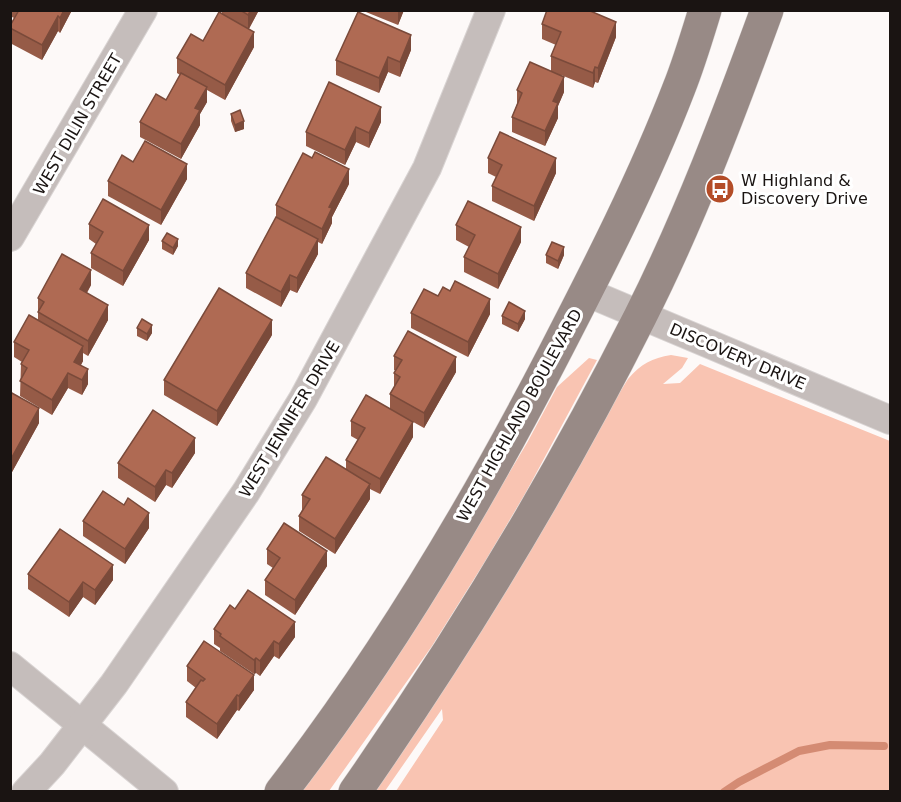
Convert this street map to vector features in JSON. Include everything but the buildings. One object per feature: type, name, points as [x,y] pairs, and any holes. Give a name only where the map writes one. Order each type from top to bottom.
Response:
[{"type":"main road","name":"WEST HIGHLAND BOULEVARD","points":[[281,792],[381,652],[448,545],[519,422],[639,182],[680,87],[705,10]]},
{"type":"main road","points":[[355,792],[468,624],[529,522],[641,315],[694,196],[767,10]]},
{"type":"street","name":"WEST DILIN STREET","points":[[10,237],[143,10]]},
{"type":"street","name":"WEST JENNIFER DRIVE","points":[[26,792],[83,726],[114,684],[246,492],[303,399],[427,168],[491,10]]},
{"type":"street","name":"DISCOVERY DRIVE","points":[[586,292],[891,420]]},
{"type":"street","points":[[10,666],[164,792]]},
{"type":"shaded area","points":[[671,355],[688,358],[682,368],[663,384],[680,383],[700,364],[890,441],[890,791],[396,791],[443,720],[442,709],[385,791],[371,792],[628,379],[647,362]]},
{"type":"shaded area","points":[[589,358],[597,360],[525,494],[432,646],[329,791],[300,792],[433,600],[527,443],[557,387]]},
{"type":"waterway","points":[[724,792],[799,751],[830,745],[884,746]]},
{"type":"place","name":"W Highland & Discovery Drive","points":[[720,189]]}]
